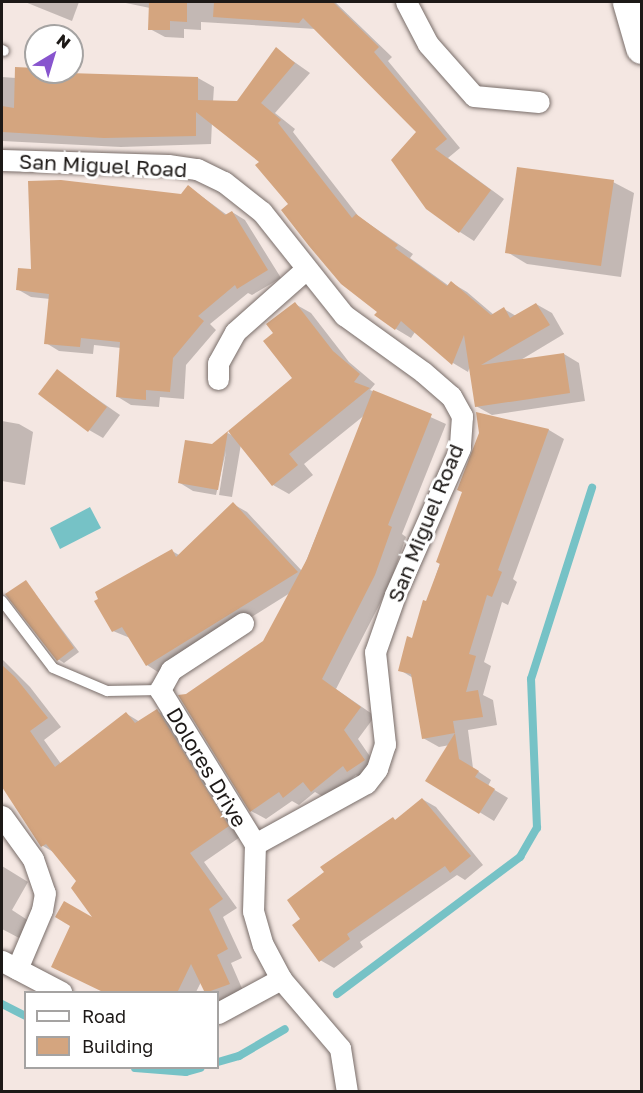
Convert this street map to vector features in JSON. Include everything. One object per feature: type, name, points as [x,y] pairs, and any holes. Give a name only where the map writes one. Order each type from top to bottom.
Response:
[{"type":"highway","points":[[629,2],[642,47]]},
{"type":"highway","points":[[639,2],[642,6]]},
{"type":"street","points":[[406,2],[428,44],[474,96],[539,102]]},
{"type":"street","name":"San Miguel Road","points":[[2,160],[197,169],[224,182],[262,212],[305,270],[344,315],[451,396],[462,416],[460,448],[395,595],[375,652],[385,744],[377,769],[366,783],[255,844]]},
{"type":"street","points":[[218,379],[218,363],[235,332],[305,270]]},
{"type":"street","name":"Dolores Drive","points":[[243,623],[171,670],[160,690],[255,844]]},
{"type":"street","points":[[2,816],[33,859],[45,893],[42,910],[9,965],[57,991]]},
{"type":"street","points":[[255,844],[253,912],[262,945],[281,979],[340,1048],[348,1092]]},
{"type":"street","points":[[219,1011],[281,979]]},
{"type":"lane","points":[[2,601],[53,668],[107,691],[160,690]]},
{"type":"water","points":[[90,507],[101,528],[60,549],[50,528]]},
{"type":"building","points":[[149,2],[187,2],[187,22],[170,21],[170,30],[148,30]]},
{"type":"building","points":[[214,2],[333,2],[379,47],[374,52],[447,139],[435,149],[491,190],[459,233],[426,209],[391,160],[416,132],[303,18],[299,23],[213,17]]},
{"type":"building","points":[[276,47],[295,63],[261,103],[281,120],[278,123],[352,218],[356,214],[398,245],[395,248],[447,286],[451,281],[491,315],[504,307],[510,318],[536,303],[550,325],[481,365],[564,353],[570,393],[475,407],[464,335],[452,365],[401,321],[395,330],[374,315],[377,312],[341,284],[281,210],[288,204],[255,165],[259,162],[196,112],[196,136],[104,138],[2,132],[2,106],[14,108],[15,67],[24,67],[24,84],[84,84],[84,73],[198,77],[198,100],[237,101]]},
{"type":"building","points":[[517,167],[614,180],[601,266],[505,253]]},
{"type":"building","points":[[61,180],[181,194],[188,185],[225,215],[232,211],[268,270],[237,289],[235,285],[198,316],[204,321],[173,358],[170,392],[146,390],[146,400],[116,397],[120,342],[81,338],[80,347],[44,344],[49,294],[16,290],[18,268],[31,269],[28,181]]},
{"type":"building","points":[[295,302],[333,351],[360,374],[354,382],[370,388],[289,454],[298,465],[272,486],[228,431],[292,378],[263,341],[273,333],[266,324]]},
{"type":"building","points":[[57,369],[107,407],[88,432],[38,394]]},
{"type":"building","points":[[373,390],[432,414],[388,525],[392,527],[375,575],[322,679],[361,707],[344,730],[365,760],[347,772],[343,766],[311,792],[303,782],[283,798],[279,792],[250,812],[178,695],[186,694],[263,641],[307,559]]},
{"type":"building","points":[[476,412],[549,429],[498,570],[502,572],[492,597],[487,595],[469,654],[476,656],[466,692],[478,690],[483,717],[453,721],[455,733],[422,739],[411,674],[398,671],[407,636],[412,638],[423,600],[426,601],[440,564],[436,562],[462,492],[457,490],[479,433]]},
{"type":"building","points":[[228,431],[218,490],[178,483],[185,440],[212,444]]},
{"type":"building","points":[[233,502],[298,572],[146,666],[122,627],[112,632],[94,601],[98,599],[95,592],[172,549],[176,557]]},
{"type":"building","points":[[26,580],[74,648],[57,661],[5,594]]},
{"type":"building","points":[[2,665],[15,677],[48,718],[30,731],[55,767],[126,712],[135,723],[157,709],[229,826],[190,853],[223,899],[209,909],[228,949],[217,955],[230,984],[204,991],[191,964],[178,991],[101,991],[51,967],[70,926],[55,917],[64,901],[92,917],[71,888],[76,881],[46,844],[41,847],[2,787]]},
{"type":"building","points":[[455,733],[459,759],[479,771],[475,777],[495,789],[479,814],[425,781]]},
{"type":"building","points":[[422,798],[471,856],[450,873],[445,866],[390,904],[347,934],[350,939],[319,962],[292,925],[300,919],[287,900],[324,872],[320,867],[393,817],[395,820]]},
{"type":"waterway","points":[[337,994],[520,857],[537,828],[531,679],[592,488]]},
{"type":"waterway","points":[[2,1004],[24,1015]]},
{"type":"waterway","points":[[219,1062],[239,1056],[285,1029]]},
{"type":"waterway","points":[[148,1069],[186,1072],[196,1069]]}]
